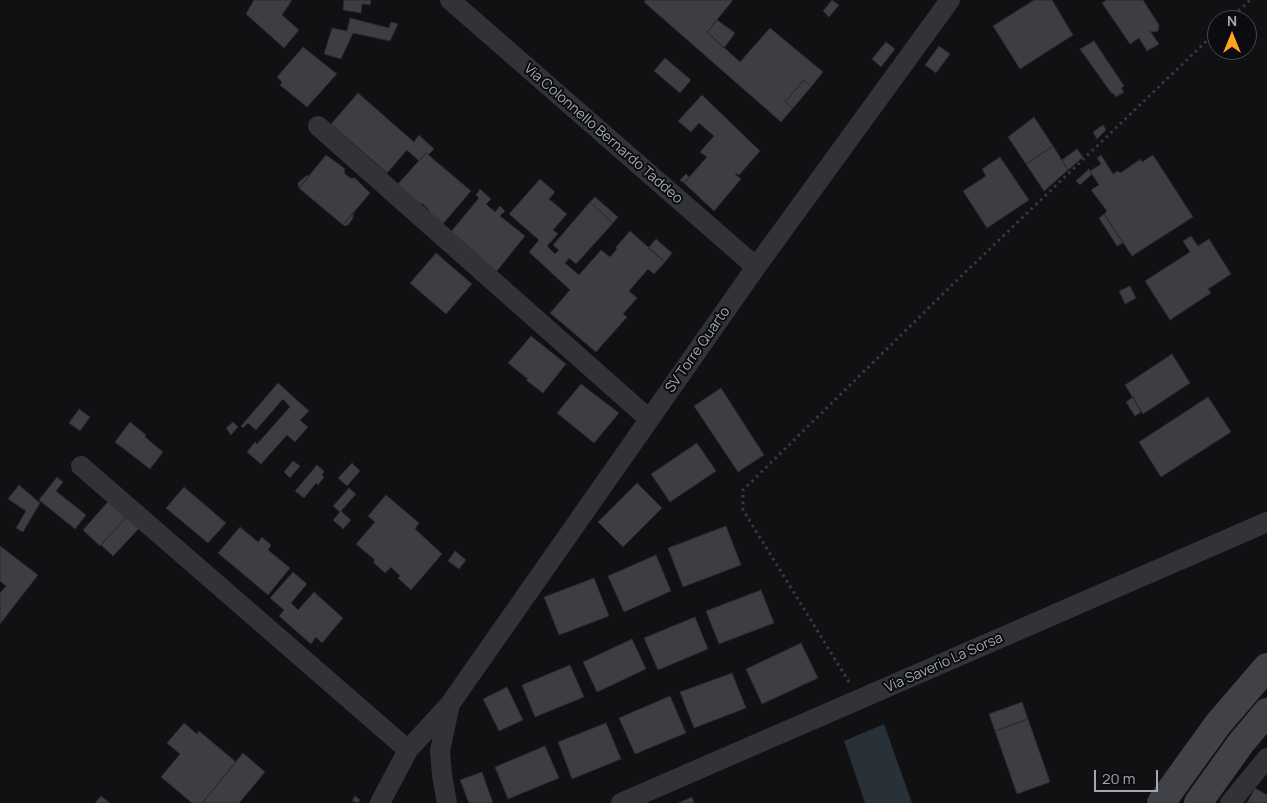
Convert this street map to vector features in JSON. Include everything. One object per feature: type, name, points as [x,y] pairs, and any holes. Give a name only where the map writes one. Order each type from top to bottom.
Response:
[{"type":"main road","points":[[1161,803],[1218,724],[1267,667]]},
{"type":"main road","points":[[1198,803],[1241,743],[1267,712]]},
{"type":"street","name":"Via Colonnello Bernardo Taddeo","points":[[450,0],[756,267]]},
{"type":"street","name":"SV Torre Quarto","points":[[380,803],[408,750],[450,704],[756,267],[950,0]]},
{"type":"street","points":[[318,126],[649,419]]},
{"type":"street","points":[[81,466],[408,750]]},
{"type":"street","name":"Via Saverio La Sorsa","points":[[621,803],[1267,522]]},
{"type":"street","name":"SV Torre Quarto","points":[[447,803],[440,751],[450,704]]},
{"type":"street","points":[[1230,803],[1265,764]]},
{"type":"path","points":[[1240,10],[1250,0]]},
{"type":"path","points":[[860,700],[743,510],[743,490],[950,287],[1207,42]]},
{"type":"shaded area","points":[[884,724],[912,803],[865,803],[844,741]]},
{"type":"building","points":[[254,0],[292,0],[282,15],[299,30],[284,48],[246,14]]},
{"type":"building","points":[[344,0],[371,0],[370,5],[362,4],[361,13],[343,10]]},
{"type":"building","points":[[646,0],[733,0],[707,32],[740,62],[770,28],[823,72],[811,87],[804,80],[785,102],[793,108],[781,122],[644,2]]},
{"type":"building","points":[[832,0],[839,5],[829,17],[823,11]]},
{"type":"building","points":[[1034,0],[1052,0],[1073,35],[1020,69],[993,26]]},
{"type":"building","points":[[1107,0],[1143,0],[1159,25],[1158,31],[1150,31],[1159,44],[1147,51],[1139,38],[1130,44],[1102,3]]},
{"type":"building","points":[[350,18],[389,28],[391,22],[398,24],[390,41],[353,33],[341,59],[324,54],[332,28],[347,31]]},
{"type":"building","points":[[717,20],[735,33],[724,48],[707,32]]},
{"type":"building","points":[[1094,41],[1124,86],[1121,88],[1124,92],[1116,97],[1080,49]]},
{"type":"building","points":[[886,42],[895,49],[881,67],[872,59]]},
{"type":"building","points":[[939,46],[950,54],[936,73],[925,65]]},
{"type":"building","points":[[303,47],[337,74],[307,107],[280,85],[282,82],[277,77]]},
{"type":"building","points":[[665,58],[691,80],[680,93],[654,71]]},
{"type":"building","points":[[804,80],[811,87],[793,108],[785,102]]},
{"type":"building","points":[[358,93],[414,142],[419,135],[434,149],[428,155],[426,153],[419,161],[407,150],[387,173],[331,124]]},
{"type":"building","points":[[702,95],[760,151],[739,175],[735,174],[741,179],[714,211],[684,183],[707,157],[700,152],[714,136],[699,123],[691,132],[678,121]]},
{"type":"building","points":[[1034,117],[1053,146],[1026,164],[1008,137]]},
{"type":"building","points":[[1103,125],[1106,130],[1097,139],[1093,132]]},
{"type":"building","points":[[1053,146],[1068,170],[1044,191],[1026,164]]},
{"type":"building","points":[[1077,149],[1083,157],[1068,170],[1062,160]]},
{"type":"building","points":[[426,153],[471,191],[442,225],[427,212],[429,210],[422,203],[419,206],[396,186]]},
{"type":"building","points":[[326,155],[344,168],[345,174],[350,178],[355,178],[370,193],[343,225],[299,188]]},
{"type":"building","points":[[1101,155],[1113,174],[1118,171],[1120,173],[1141,159],[1142,162],[1153,155],[1193,217],[1132,256],[1104,214],[1107,211],[1091,190],[1099,185],[1090,171],[1101,164],[1097,158]]},
{"type":"building","points":[[1000,157],[1029,200],[987,228],[963,191],[986,176],[982,169]]},
{"type":"building","points":[[1089,169],[1092,174],[1080,185],[1076,181]]},
{"type":"building","points":[[686,174],[689,177],[684,183],[680,180]]},
{"type":"building","points":[[310,175],[299,188],[298,183]]},
{"type":"building","points":[[540,179],[555,192],[549,199],[567,214],[553,230],[558,234],[547,246],[555,254],[559,250],[553,245],[590,202],[613,223],[576,264],[569,258],[565,263],[579,275],[601,250],[610,257],[630,231],[665,262],[654,274],[648,269],[629,291],[637,298],[623,314],[627,317],[596,352],[550,313],[570,290],[529,252],[539,240],[509,214]]},
{"type":"building","points":[[480,189],[491,199],[486,204],[495,212],[500,206],[505,211],[500,216],[525,236],[496,272],[450,233],[479,198],[476,195]]},
{"type":"building","points":[[595,197],[618,217],[613,223],[590,202]]},
{"type":"building","points":[[353,213],[353,218],[348,225],[343,225]]},
{"type":"building","points":[[1104,214],[1123,243],[1117,246],[1099,218]]},
{"type":"building","points":[[1191,236],[1198,246],[1209,239],[1231,274],[1208,289],[1211,293],[1170,320],[1145,281],[1190,252],[1183,241]]},
{"type":"building","points":[[656,239],[672,253],[665,262],[648,248]]},
{"type":"building","points":[[436,253],[472,284],[446,314],[410,283]]},
{"type":"building","points":[[1130,286],[1136,298],[1125,304],[1119,291]]},
{"type":"building","points":[[531,336],[566,364],[543,393],[508,363]]},
{"type":"building","points":[[1172,354],[1190,383],[1143,414],[1125,385]]},
{"type":"building","points":[[278,383],[309,411],[300,420],[308,427],[295,442],[287,435],[261,464],[247,452],[255,442],[257,444],[290,407],[283,399],[256,430],[248,423],[243,428],[241,426]]},
{"type":"building","points":[[581,384],[619,413],[594,443],[557,413]]},
{"type":"building","points":[[721,388],[764,455],[738,472],[694,406]]},
{"type":"building","points":[[1133,397],[1141,412],[1135,416],[1126,402]]},
{"type":"building","points":[[1208,397],[1231,432],[1161,477],[1139,442]]},
{"type":"building","points":[[79,409],[90,417],[80,431],[69,423]]},
{"type":"building","points":[[130,422],[163,452],[150,469],[115,442]]},
{"type":"building","points":[[233,422],[238,427],[231,435],[226,428]]},
{"type":"building","points":[[697,443],[716,471],[670,502],[651,474]]},
{"type":"building","points":[[293,461],[300,466],[290,478],[284,472]]},
{"type":"building","points":[[352,463],[360,471],[347,486],[338,478]]},
{"type":"building","points":[[317,465],[324,471],[322,475],[324,477],[318,485],[316,483],[304,498],[295,491]]},
{"type":"building","points":[[57,477],[63,482],[56,491],[86,515],[75,529],[39,500]]},
{"type":"building","points":[[637,483],[662,508],[623,547],[598,522]]},
{"type":"building","points":[[19,485],[40,503],[23,532],[16,528],[26,511],[8,499]]},
{"type":"building","points":[[184,487],[226,523],[208,543],[166,508]]},
{"type":"building","points":[[349,488],[356,494],[341,511],[351,520],[343,529],[333,520],[340,512],[333,506]]},
{"type":"building","points":[[386,495],[419,523],[415,529],[442,554],[411,590],[398,578],[400,576],[391,567],[385,573],[373,562],[375,560],[356,544],[375,522],[368,516]]},
{"type":"building","points":[[113,496],[131,512],[100,546],[83,530]]},
{"type":"building","points":[[131,512],[144,523],[113,556],[101,545]]},
{"type":"building","points":[[726,526],[741,565],[683,587],[668,548]]},
{"type":"building","points":[[240,527],[258,542],[262,537],[271,545],[268,550],[290,568],[268,595],[218,553]]},
{"type":"building","points":[[0,546],[38,575],[0,624],[0,593],[6,586],[0,581]]},
{"type":"building","points":[[455,551],[466,560],[459,569],[448,561]]},
{"type":"building","points":[[656,555],[671,591],[624,612],[608,576]]},
{"type":"building","points":[[293,572],[307,584],[291,603],[298,610],[314,592],[343,618],[322,643],[316,637],[311,644],[279,616],[284,610],[270,598]]},
{"type":"building","points":[[594,578],[609,616],[559,635],[544,597]]},
{"type":"building","points":[[761,590],[774,623],[719,644],[706,611]]},
{"type":"building","points":[[695,617],[708,649],[658,670],[644,638]]},
{"type":"building","points":[[632,639],[646,669],[597,692],[583,662]]},
{"type":"building","points":[[801,643],[818,678],[762,704],[746,669]]},
{"type":"building","points":[[570,665],[584,697],[535,717],[522,685]]},
{"type":"building","points":[[732,673],[746,708],[694,728],[680,692]]},
{"type":"building","points":[[507,687],[523,720],[499,731],[483,699]]},
{"type":"building","points":[[670,696],[686,733],[635,754],[619,718]]},
{"type":"building","points":[[1022,702],[1028,719],[995,731],[989,714]]},
{"type":"building","points":[[1028,719],[1050,782],[1017,794],[995,731]]},
{"type":"building","points":[[184,723],[197,734],[199,731],[236,762],[202,803],[192,803],[161,777],[180,754],[167,743]]},
{"type":"building","points":[[606,723],[621,759],[572,779],[558,742]]},
{"type":"building","points":[[545,746],[559,778],[508,799],[495,767]]},
{"type":"building","points":[[243,753],[265,772],[239,803],[202,803]]},
{"type":"building","points":[[482,772],[493,803],[469,803],[460,780]]},
{"type":"building","points":[[1255,788],[1267,795],[1267,803],[1247,803]]},
{"type":"building","points":[[101,796],[110,803],[95,803]]},
{"type":"building","points":[[355,796],[360,800],[358,803],[352,801]]},
{"type":"building","points":[[692,797],[694,803],[678,803]]}]
